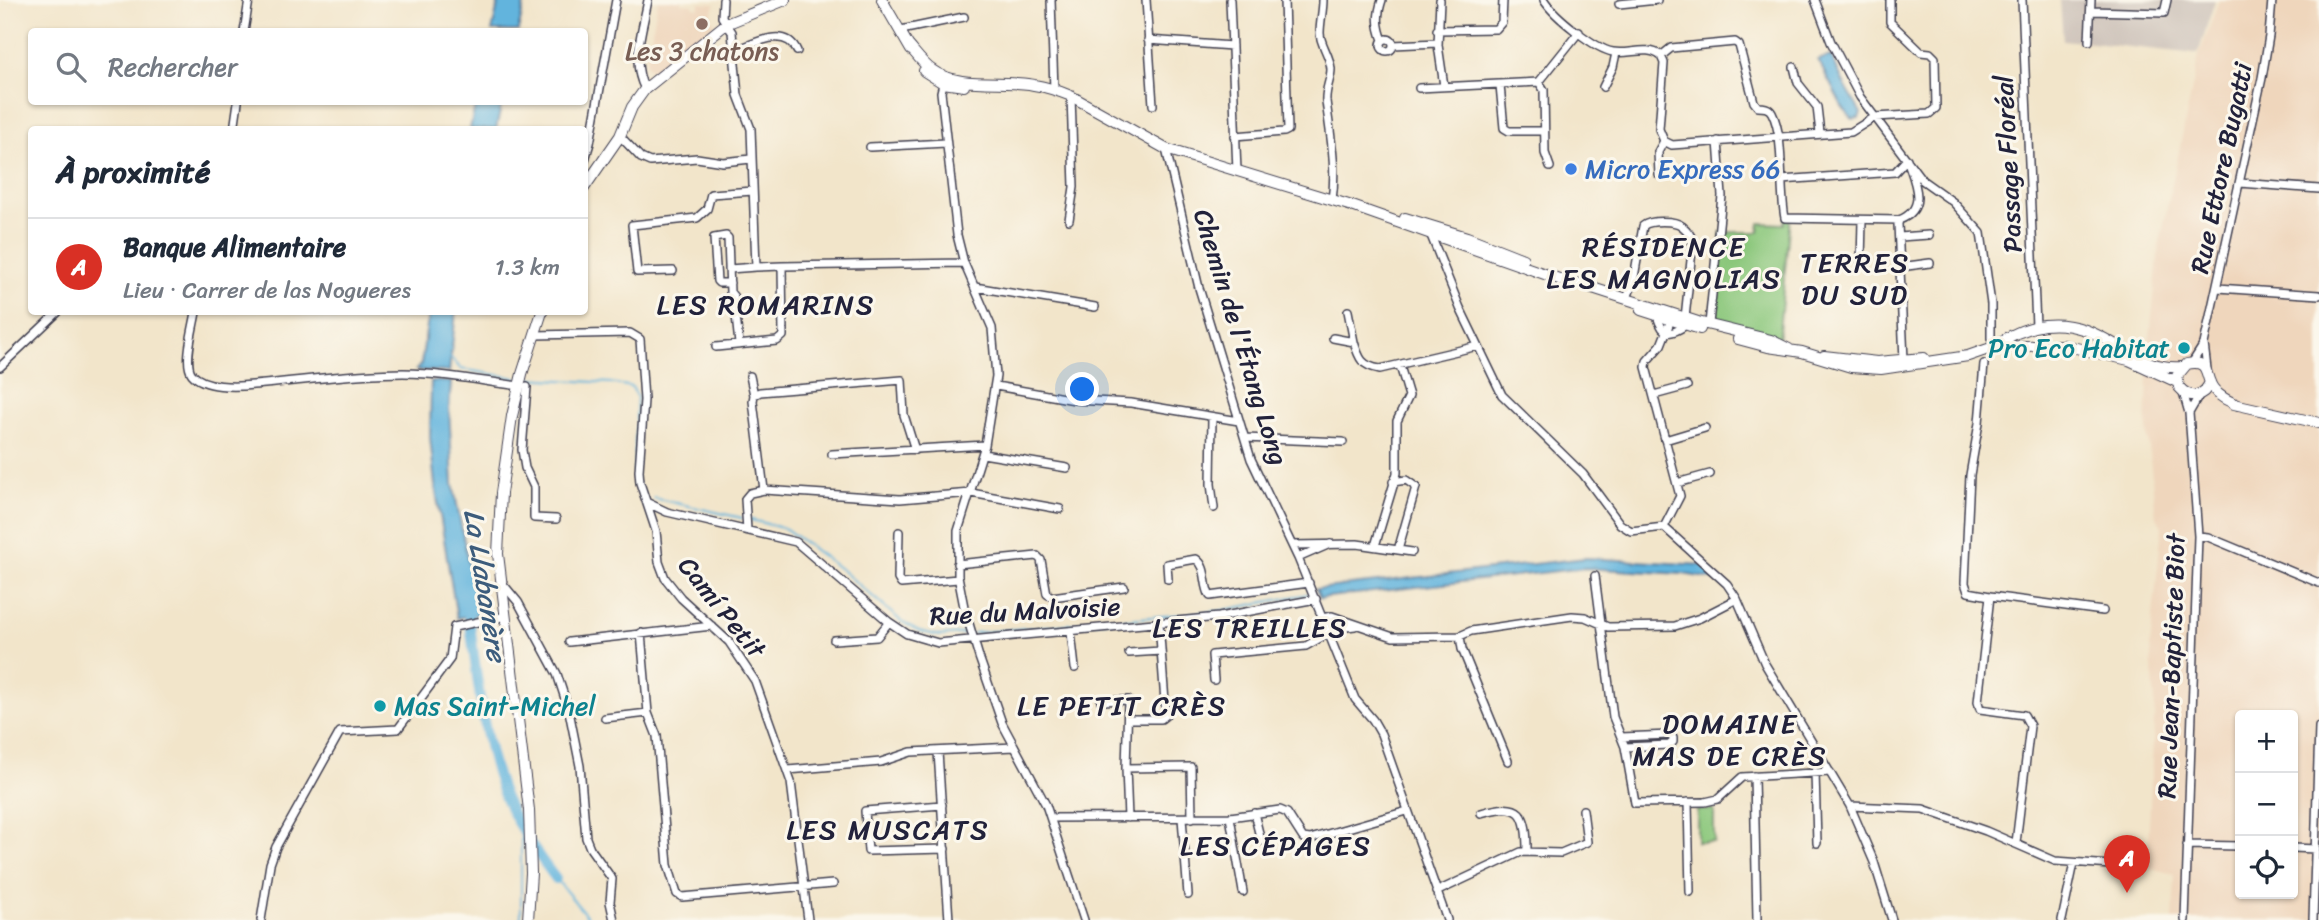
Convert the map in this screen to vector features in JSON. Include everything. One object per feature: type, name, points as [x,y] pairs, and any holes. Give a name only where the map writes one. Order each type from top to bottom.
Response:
[{"type":"main road","points":[[588,180],[620,136],[632,107],[645,89],[726,24],[785,0]]},
{"type":"main road","points":[[881,0],[923,70],[944,80],[965,86],[989,83],[1032,84],[1054,90],[1071,96],[1166,149],[1430,229],[1467,237],[1562,274],[1577,283]]},
{"type":"main road","points":[[1430,229],[1559,279],[1659,313],[1768,347],[1789,348]]},
{"type":"main road","points":[[1609,294],[1626,298],[1671,319],[1703,323],[1771,340],[1851,367],[1881,369],[1968,356],[1994,347],[2012,334],[2036,326],[2058,324],[2086,328],[2159,367],[2197,363],[2207,370],[2210,382],[2218,394],[2238,405]]},
{"type":"main road","points":[[527,920],[531,873],[529,810],[498,554],[506,454],[541,315]]},
{"type":"main road","points":[[2036,326],[2036,345]]},
{"type":"main road","points":[[1994,347],[2063,345],[2111,354],[2160,372],[2177,382],[2188,395],[2202,393],[2224,402],[2319,423]]},
{"type":"main road","points":[[1814,355],[1877,362],[1983,351]]},
{"type":"main road","points":[[2177,382],[2179,371],[2187,365]]},
{"type":"main road","points":[[2202,393],[2210,382]]},
{"type":"street","points":[[245,28],[249,0]]},
{"type":"street","points":[[588,148],[616,0]]},
{"type":"street","points":[[645,89],[639,79],[637,62],[648,0]]},
{"type":"street","points":[[723,0],[722,17],[732,32],[738,95],[751,129],[756,267]]},
{"type":"street","points":[[1051,0],[1054,90]]},
{"type":"street","points":[[1146,0],[1153,105]]},
{"type":"street","points":[[1230,0],[1237,172]]},
{"type":"street","points":[[1235,136],[1288,130],[1284,0]]},
{"type":"street","points":[[1323,0],[1320,34],[1328,52],[1331,73],[1326,85],[1326,98],[1334,188],[1332,200]]},
{"type":"street","points":[[1382,0],[1378,25],[1384,40],[1389,39],[1393,45],[1438,43]]},
{"type":"street","points":[[1440,0],[1437,30],[1444,86]]},
{"type":"street","points":[[1437,30],[1496,29],[1502,22],[1503,0]]},
{"type":"street","points":[[1544,0],[1552,10],[1597,47],[1616,53],[1655,51],[1661,56],[1664,63],[1659,129],[1664,141],[1672,145],[1851,132],[1875,117],[1929,114],[1936,108],[1935,58],[1930,53],[1921,52],[1890,22],[1890,0]]},
{"type":"street","points":[[1619,4],[1657,0]]},
{"type":"street","points":[[1815,0],[1844,70],[1875,117],[1922,180],[1953,202],[1981,233],[1994,347]]},
{"type":"street","name":"Passage Floréal","points":[[2022,0],[2036,326]]},
{"type":"street","points":[[2089,41],[2091,0]]},
{"type":"street","points":[[2091,11],[2164,13],[2167,0]]},
{"type":"street","name":"Rue Ettore Bugatti","points":[[2207,370],[2204,344],[2262,78],[2272,0]]},
{"type":"street","points":[[901,30],[964,17]]},
{"type":"street","points":[[1419,88],[1539,82],[1579,32]]},
{"type":"street","points":[[734,51],[765,39],[785,38],[794,43],[797,51]]},
{"type":"street","points":[[1148,40],[1232,46]]},
{"type":"street","points":[[1661,56],[1671,48],[1735,42],[1739,45],[1754,102],[1758,107],[1768,108],[1772,113],[1778,137],[1785,218],[1899,220],[1908,216],[1917,204],[1918,189],[1907,159]]},
{"type":"street","points":[[1603,88],[1614,67],[1616,53]]},
{"type":"street","points":[[1794,67],[1798,83],[1818,107],[1820,133]]},
{"type":"street","points":[[944,80],[940,92],[957,235],[964,263],[992,328],[996,386],[983,454],[958,531],[958,579],[973,636],[1002,723],[1051,818],[1084,920]]},
{"type":"street","points":[[1539,82],[1544,90],[1545,153],[1550,167]]},
{"type":"street","points":[[1500,85],[1504,128],[1509,131],[1545,131]]},
{"type":"street","points":[[1069,220],[1074,187],[1071,96]]},
{"type":"street","points":[[235,126],[238,105]]},
{"type":"street","points":[[620,136],[641,158],[650,162],[697,158],[723,162],[751,159]]},
{"type":"street","points":[[1659,175],[1658,152],[1664,141]]},
{"type":"street","points":[[1664,527],[1680,496],[1647,361],[1661,345],[1671,319],[1703,323],[1722,196],[1718,142]]},
{"type":"street","points":[[870,147],[946,144]]},
{"type":"street","name":"Chemin de l'Étang Long","points":[[1166,149],[1199,288],[1251,458],[1316,599],[1355,699],[1377,727],[1447,920]]},
{"type":"street","points":[[1781,180],[1895,172],[1907,159]]},
{"type":"street","points":[[2240,183],[2319,189]]},
{"type":"street","points":[[673,271],[637,272],[632,225],[697,218],[707,209],[711,194],[753,191]]},
{"type":"street","points":[[1861,263],[1862,220]]},
{"type":"street","points":[[1899,220],[1904,360]]},
{"type":"street","points":[[1626,298],[1633,284],[1643,226],[1647,222],[1677,223],[1693,240],[1686,321],[1673,333],[1666,333],[1661,328],[1659,313]]},
{"type":"street","points":[[1430,229],[1478,346],[1502,395],[1583,474],[1620,524],[1631,531],[1664,527],[1727,584],[1737,599],[1765,664],[1850,806],[1874,862],[1892,920]]},
{"type":"street","points":[[1899,237],[1929,235]]},
{"type":"street","points":[[730,283],[717,281],[716,236],[727,238],[730,283],[730,292],[734,297],[738,344]]},
{"type":"street","points":[[729,270],[782,266],[964,263]]},
{"type":"street","points":[[1900,267],[1930,263]]},
{"type":"street","points":[[716,347],[777,341],[783,337],[782,266]]},
{"type":"street","points":[[975,287],[1095,307]]},
{"type":"street","points":[[2218,288],[2319,295]]},
{"type":"street","points":[[1348,311],[1360,361],[1368,367],[1380,369],[1399,366],[1478,346]]},
{"type":"street","points":[[0,367],[55,315]]},
{"type":"street","points":[[195,315],[187,363],[190,372],[198,379],[212,384],[244,386],[401,373],[523,386],[522,450],[525,468],[534,487],[534,518],[556,519]]},
{"type":"street","name":"Camí Petit","points":[[535,335],[630,332],[640,339],[644,400],[640,483],[656,531],[659,562],[665,578],[741,657],[755,681],[791,782],[808,920]]},
{"type":"street","points":[[1333,338],[1354,342]]},
{"type":"street","name":"Rue Ettore Bugatti","points":[[2187,365],[2204,344]]},
{"type":"street","points":[[1984,364],[1979,423],[1971,466],[1965,583],[1968,592],[2103,611]]},
{"type":"street","points":[[1374,546],[1398,464],[1397,421],[1409,396],[1399,366]]},
{"type":"street","points":[[750,376],[764,490]]},
{"type":"street","points":[[754,395],[761,392],[902,380],[904,415],[915,450]]},
{"type":"street","points":[[996,386],[1075,400],[1131,403],[1240,421]]},
{"type":"street","points":[[1654,395],[1687,386]]},
{"type":"street","name":"Rue Jean-Baptiste Biot","points":[[2183,392],[2189,413],[2198,536],[2185,920]]},
{"type":"street","points":[[2189,413],[2202,393]]},
{"type":"street","points":[[1212,416],[1211,484],[1214,508]]},
{"type":"street","points":[[1665,440],[1705,428]]},
{"type":"street","points":[[1245,438],[1343,442]]},
{"type":"street","points":[[832,454],[985,445]]},
{"type":"street","points":[[983,454],[1067,468]]},
{"type":"street","points":[[1677,483],[1710,474]]},
{"type":"street","points":[[1392,482],[1406,480],[1416,487],[1398,550]]},
{"type":"street","points":[[747,524],[746,497],[750,493],[764,490],[900,499],[971,493],[1060,509]]},
{"type":"street","name":"Rue du Malvoisie","points":[[648,503],[667,512],[747,524],[796,542],[889,622],[920,639],[938,643],[973,636],[1071,632],[1219,617],[1316,599]]},
{"type":"street","points":[[899,532],[898,579],[901,584],[958,579]]},
{"type":"street","points":[[2198,536],[2208,537],[2319,583]]},
{"type":"street","points":[[1298,558],[1331,544]]},
{"type":"street","points":[[1292,545],[1374,546],[1412,552]]},
{"type":"street","points":[[957,564],[1037,556],[1041,560],[1047,594],[1052,597],[1124,587]]},
{"type":"street","points":[[1168,579],[1167,564],[1196,559],[1203,566],[1210,596],[1309,583]]},
{"type":"street","points":[[1595,576],[1613,717],[1625,747],[1635,803],[1718,799],[1742,776],[1830,772]]},
{"type":"street","points":[[502,583],[518,602],[557,674],[569,711],[580,766],[586,838],[612,879],[610,902],[614,920]]},
{"type":"street","points":[[1990,596],[1978,702],[1980,709],[2024,715],[2030,726],[2016,843]]},
{"type":"street","points":[[1322,618],[1332,617],[1393,637],[1460,636],[1471,631],[1572,616],[1585,617],[1608,627],[1675,626],[1700,618],[1737,599]]},
{"type":"street","points":[[261,920],[270,864],[276,847],[340,733],[398,729],[450,659],[452,632],[456,626],[506,616]]},
{"type":"street","points":[[834,640],[877,637],[889,622]]},
{"type":"street","points":[[1129,719],[1161,719],[1166,715],[1159,623]]},
{"type":"street","points":[[569,642],[712,626]]},
{"type":"street","points":[[1214,680],[1212,655],[1306,646],[1338,628],[1355,626]]},
{"type":"street","points":[[1071,632],[1075,668]]},
{"type":"street","points":[[640,633],[648,713],[657,736],[668,865],[677,894],[682,897],[833,884]]},
{"type":"street","points":[[1460,636],[1462,649],[1508,761]]},
{"type":"street","points":[[1129,653],[1161,651]]},
{"type":"street","points":[[1101,701],[1128,700],[1128,818]]},
{"type":"street","points":[[605,718],[648,713]]},
{"type":"street","points":[[2313,920],[2319,727]]},
{"type":"street","points":[[1622,737],[1672,735],[1673,738],[1669,745],[1625,747]]},
{"type":"street","points":[[788,769],[867,764],[911,752],[1014,747]]},
{"type":"street","points":[[939,752],[950,920]]},
{"type":"street","points":[[1126,768],[1191,767],[1192,818]]},
{"type":"street","points":[[1815,772],[1817,843]]},
{"type":"street","points":[[1754,776],[1757,920]]},
{"type":"street","points":[[1688,802],[1686,876],[1690,892]]},
{"type":"street","points":[[942,805],[865,811],[868,851],[944,849]]},
{"type":"street","points":[[1850,806],[1923,809],[2016,843],[2047,858],[2112,865]]},
{"type":"street","points":[[1481,813],[1499,808],[1513,809],[1523,816],[1527,827],[1527,851]]},
{"type":"street","points":[[1051,818],[1230,817],[1280,810],[1287,813],[1303,838],[1310,839],[1407,811]]},
{"type":"street","points":[[1436,892],[1527,851],[1561,853],[1582,845],[1587,842],[1583,810]]},
{"type":"street","points":[[1254,813],[1259,836],[1263,841],[1273,839]]},
{"type":"street","points":[[1230,817],[1243,892]]},
{"type":"street","points":[[1182,818],[1188,895]]},
{"type":"street","points":[[2187,845],[2235,846]]},
{"type":"street","points":[[2298,848],[2317,849]]},
{"type":"street","points":[[2062,920],[2074,863]]},
{"type":"shaded area","points":[[658,0],[681,0],[681,3],[692,4],[698,8],[700,3],[715,4],[710,20],[715,21],[713,26],[656,71],[649,69],[646,64]]},
{"type":"shaded area","points":[[2060,0],[2215,0],[2198,54],[2063,40]]},
{"type":"shaded area","points":[[2219,0],[2319,0],[2319,920],[2173,920],[2175,874],[2147,868],[2155,700],[2150,646],[2162,526],[2156,517],[2146,418],[2150,337],[2159,247],[2199,55]]},
{"type":"green space","points":[[1785,217],[1790,217],[1778,342],[1777,338],[1713,320],[1721,232],[1759,232],[1760,223],[1784,224]]},
{"type":"green space","points":[[1697,810],[1714,810],[1714,842],[1697,842]]},
{"type":"water","points":[[499,0],[525,0],[519,28],[493,28]]},
{"type":"water","points":[[1831,56],[1861,113],[1859,118],[1852,119],[1842,106],[1818,60]]},
{"type":"water","points":[[475,105],[501,105],[497,126],[471,126]]},
{"type":"water","points":[[429,315],[456,315],[449,372],[416,370],[421,364]]},
{"type":"water","points":[[431,381],[451,382],[449,408],[453,484],[478,614],[457,618],[435,485],[430,437]]},
{"type":"water","points":[[1586,558],[1703,565],[1719,580],[1683,574],[1584,568],[1320,598],[1316,589]]},
{"type":"waterway","points":[[450,357],[461,369],[516,378]]},
{"type":"waterway","points":[[527,378],[611,383],[632,387],[637,397],[634,476],[640,494]]},
{"type":"waterway","points":[[654,498],[742,518]]},
{"type":"waterway","points":[[748,519],[786,529],[843,571],[901,621],[919,631],[940,636],[968,633]]},
{"type":"waterway","points":[[973,633],[1219,611],[1308,594]]},
{"type":"waterway","name":"La Llabanère","points":[[467,603],[484,720],[501,788],[518,824],[556,879]]},
{"type":"waterway","points":[[521,829],[521,920]]},
{"type":"waterway","name":"La Llabanère","points":[[556,879],[590,920]]},
{"type":"place","name":"Les 3 chatons","points":[[702,24]]},
{"type":"place","name":"Micro Express 66","points":[[1571,169]]},
{"type":"place","name":"Pro Eco Habitat","points":[[2184,348]]},
{"type":"place","name":"Mas Saint-Michel","points":[[380,706]]},
{"type":"place","name":"Banque Alimentaire","points":[[2127,893]]},
{"type":"district","name":"RÉSIDENCE LES MAGNOLIAS","points":[[1664,262]]},
{"type":"district","name":"TERRES DU SUD","points":[[1855,278]]},
{"type":"district","name":"LES ROMARINS","points":[[766,304]]},
{"type":"district","name":"LES TREILLES","points":[[1250,627]]},
{"type":"district","name":"LE PETIT CRÈS","points":[[1122,705]]},
{"type":"district","name":"DOMAINE MAS DE CRÈS","points":[[1730,739]]},
{"type":"district","name":"LES MUSCATS","points":[[888,829]]},
{"type":"district","name":"LES CÉPAGES","points":[[1276,845]]}]
